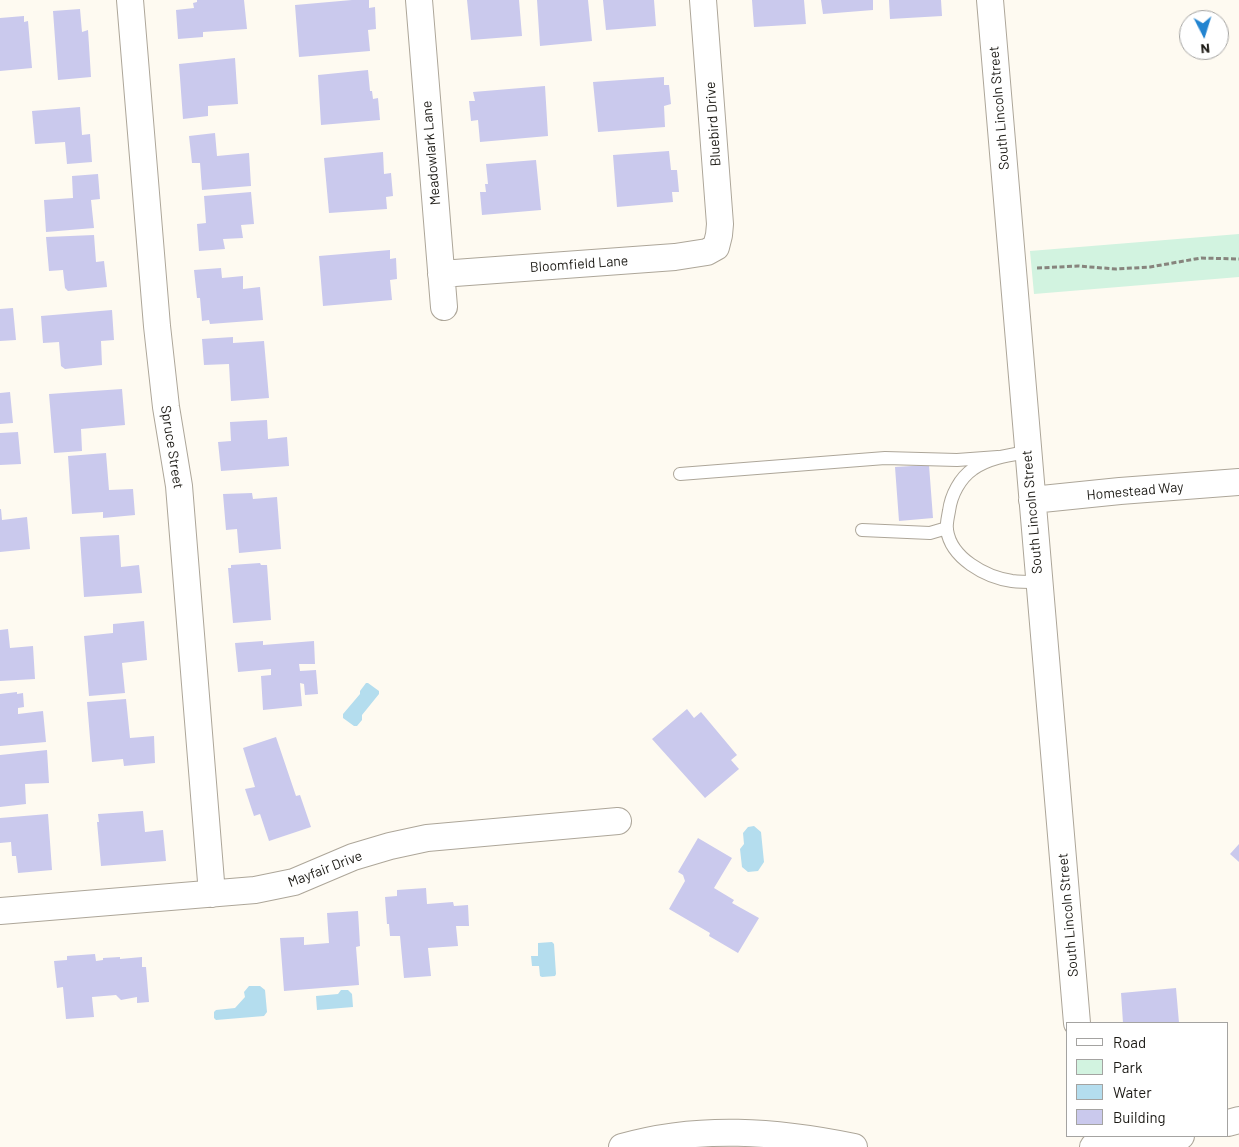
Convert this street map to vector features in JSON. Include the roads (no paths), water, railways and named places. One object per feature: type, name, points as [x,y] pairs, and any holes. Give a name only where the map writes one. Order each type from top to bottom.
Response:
[{"type":"street","name":"Spruce Street","points":[[130,0],[157,326],[166,408],[179,486],[212,894]]},
{"type":"street","name":"Meadowlark Lane","points":[[419,0],[444,307]]},
{"type":"street","name":"Bluebird Drive","points":[[703,0],[720,224],[716,247]]},
{"type":"street","name":"South Lincoln Street","points":[[990,0],[1077,1022]]},
{"type":"street","name":"Bloomfield Lane","points":[[441,274],[675,257],[707,252],[716,247]]},
{"type":"street","name":"Homestead Way","points":[[1032,500],[1239,482]]},
{"type":"street","name":"Mayfair Drive","points":[[0,910],[255,890],[294,882],[353,857],[390,846],[428,838],[618,821]]},
{"type":"street","points":[[622,1147],[665,1136],[734,1132],[808,1138],[854,1147]]},
{"type":"street","points":[[1094,1147],[1166,1140],[1177,1137]]},
{"type":"lane","points":[[680,474],[885,458],[957,460],[998,457],[1027,452]]},
{"type":"lane","points":[[998,457],[973,469],[957,486],[950,504],[947,528],[951,544],[964,560],[990,575],[1011,581],[1038,582]]},
{"type":"lane","points":[[862,530],[930,533],[947,528]]},
{"type":"water","points":[[366,683],[379,691],[379,694],[362,715],[362,720],[357,726],[354,726],[343,718],[343,714],[360,694]]},
{"type":"water","points":[[754,826],[761,832],[764,862],[758,871],[748,872],[742,867],[740,849],[744,844],[743,833],[748,827]]},
{"type":"water","points":[[552,942],[554,944],[556,974],[555,976],[542,977],[540,976],[539,966],[532,966],[531,956],[538,956],[538,943]]},
{"type":"water","points":[[249,986],[260,986],[265,990],[267,1012],[264,1016],[216,1020],[214,1018],[216,1010],[235,1008],[245,997],[244,992]]},
{"type":"water","points":[[341,990],[348,990],[352,994],[353,1007],[317,1010],[316,996],[338,994]]}]
